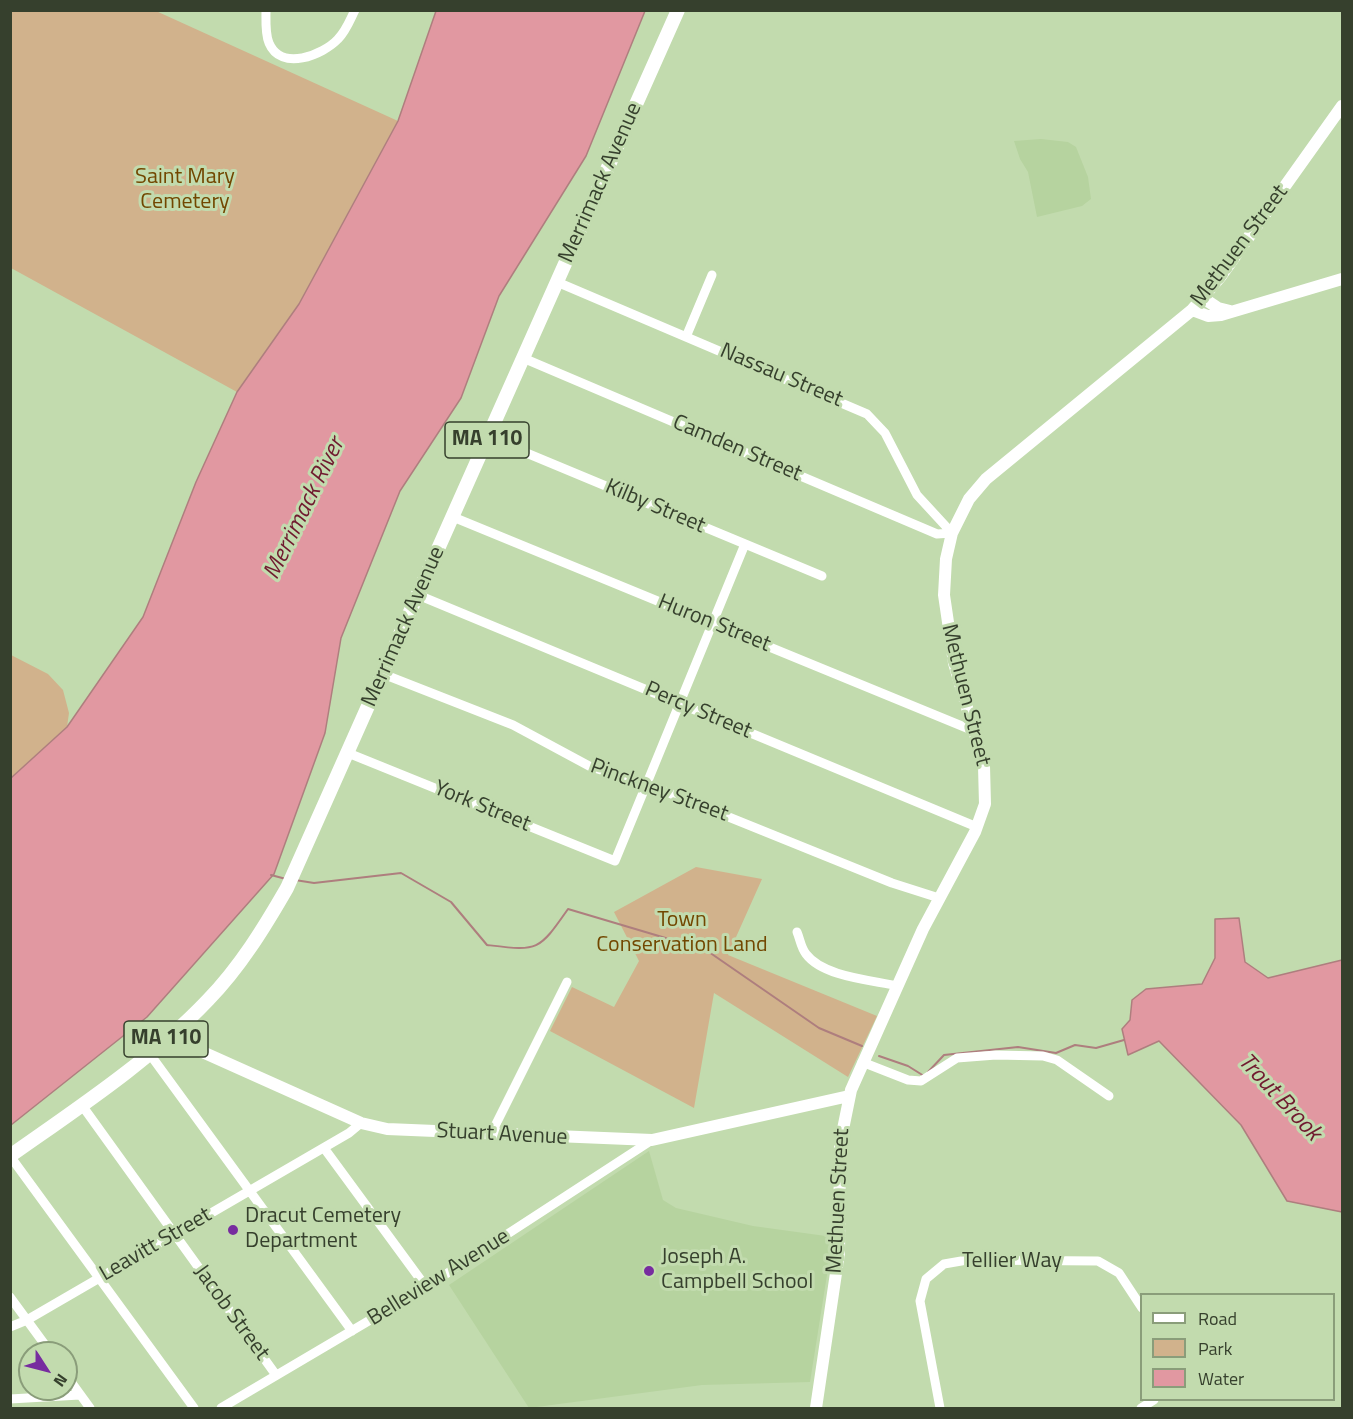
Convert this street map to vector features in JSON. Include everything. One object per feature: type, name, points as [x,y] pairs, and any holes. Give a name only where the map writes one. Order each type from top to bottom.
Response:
[{"type":"main road","name":"Merrimack Avenue","points":[[10,1156],[149,1053],[210,999],[230,974],[287,888],[678,10]]},
{"type":"street","points":[[266,10],[268,41],[279,55],[288,58],[307,57],[324,51],[344,32],[355,10]]},
{"type":"street","name":"Methuen Street","points":[[816,1408],[838,1253],[839,1161],[842,1126],[849,1096],[862,1062],[939,898],[977,827],[985,804],[985,779],[954,663],[945,609],[944,572],[952,533],[969,499],[986,479],[1192,310],[1203,298],[1342,106]]},
{"type":"street","points":[[686,337],[712,275]]},
{"type":"street","points":[[1192,310],[1208,316],[1342,279]]},
{"type":"street","name":"Nassau Street","points":[[557,282],[867,414],[885,433],[917,495],[952,533]]},
{"type":"street","points":[[1203,298],[1218,308],[1230,311]]},
{"type":"street","name":"Camden Street","points":[[523,358],[937,534],[952,533]]},
{"type":"street","name":"Kilby Street","points":[[488,437],[822,576]]},
{"type":"street","name":"Huron Street","points":[[453,517],[974,731]]},
{"type":"street","points":[[647,784],[745,544]]},
{"type":"street","name":"Percy Street","points":[[418,595],[977,827]]},
{"type":"street","name":"Pinckney Street","points":[[383,674],[521,729],[591,767],[647,784],[892,883],[939,898]]},
{"type":"street","name":"York Street","points":[[348,753],[615,861],[647,784]]},
{"type":"street","points":[[797,932],[807,956],[830,969],[850,977],[898,986]]},
{"type":"street","points":[[491,1134],[567,982]]},
{"type":"street","name":"Stuart Avenue","points":[[169,1037],[361,1123],[387,1129],[652,1140],[849,1096]]},
{"type":"street","points":[[149,1053],[352,1331]]},
{"type":"street","points":[[862,1062],[908,1080],[921,1081],[957,1058],[996,1055],[1043,1056],[1057,1059],[1109,1096]]},
{"type":"street","name":"Jacob Street","points":[[81,1104],[276,1375]]},
{"type":"street","name":"Leavitt Street","points":[[10,1327],[27,1320],[324,1148],[361,1123]]},
{"type":"street","name":"Belleview Avenue","points":[[221,1408],[426,1287],[652,1140]]},
{"type":"street","points":[[324,1148],[426,1287]]},
{"type":"street","points":[[10,1156],[194,1408]]},
{"type":"street","name":"Tellier Way","points":[[940,1408],[920,1300],[926,1279],[944,1264],[967,1260],[1098,1261],[1119,1273],[1140,1305]]},
{"type":"street","points":[[10,1297],[42,1341]]},
{"type":"street","points":[[78,1392],[90,1408]]},
{"type":"street","points":[[10,1399],[80,1395]]},
{"type":"shaded area","points":[[1041,139],[1068,142],[1076,147],[1088,177],[1091,199],[1082,206],[1037,217],[1028,172],[1020,159],[1014,141]]},
{"type":"shaded area","name":"Joseph A. Campbell School","points":[[649,1151],[663,1200],[676,1208],[753,1226],[833,1237],[810,1382],[702,1385],[529,1408],[449,1285]]},
{"type":"green space","name":"Saint Mary Cemetery","points":[[10,11],[156,11],[398,121],[299,304],[237,392],[11,268]]},
{"type":"green space","points":[[11,655],[48,674],[63,690],[69,713],[67,727],[11,778]]},
{"type":"green space","name":"Town Conservation Land","points":[[696,867],[762,879],[728,955],[877,1016],[848,1077],[714,993],[694,1108],[550,1031],[572,987],[614,1007],[639,961],[614,912]]},
{"type":"water","name":"Merrimack River","points":[[436,11],[645,11],[586,156],[499,296],[461,398],[400,491],[341,638],[325,733],[274,874],[147,1017],[11,1125],[11,778],[67,727],[143,617],[196,482],[237,392],[299,304],[398,121]]},
{"type":"water","name":"Trout Brook","points":[[1239,918],[1245,962],[1268,978],[1342,960],[1342,1212],[1287,1201],[1241,1125],[1159,1041],[1128,1055],[1122,1029],[1130,1020],[1132,1000],[1146,989],[1202,984],[1215,958],[1215,919]]},
{"type":"waterway","points":[[295,880],[314,883],[401,873],[451,902],[487,945],[504,947],[527,948],[543,941],[568,909],[706,950],[819,1028],[862,1046]]},
{"type":"waterway","points":[[271,875],[286,879]]},
{"type":"waterway","points":[[928,1072],[944,1055],[1018,1047],[1056,1053],[1075,1045],[1096,1048],[1124,1040]]},
{"type":"waterway","points":[[879,1056],[908,1066],[924,1076]]},
{"type":"place","name":"Dracut Cemetery Department","points":[[233,1230]]},
{"type":"place","name":"Joseph A. Campbell School","points":[[649,1271]]}]
